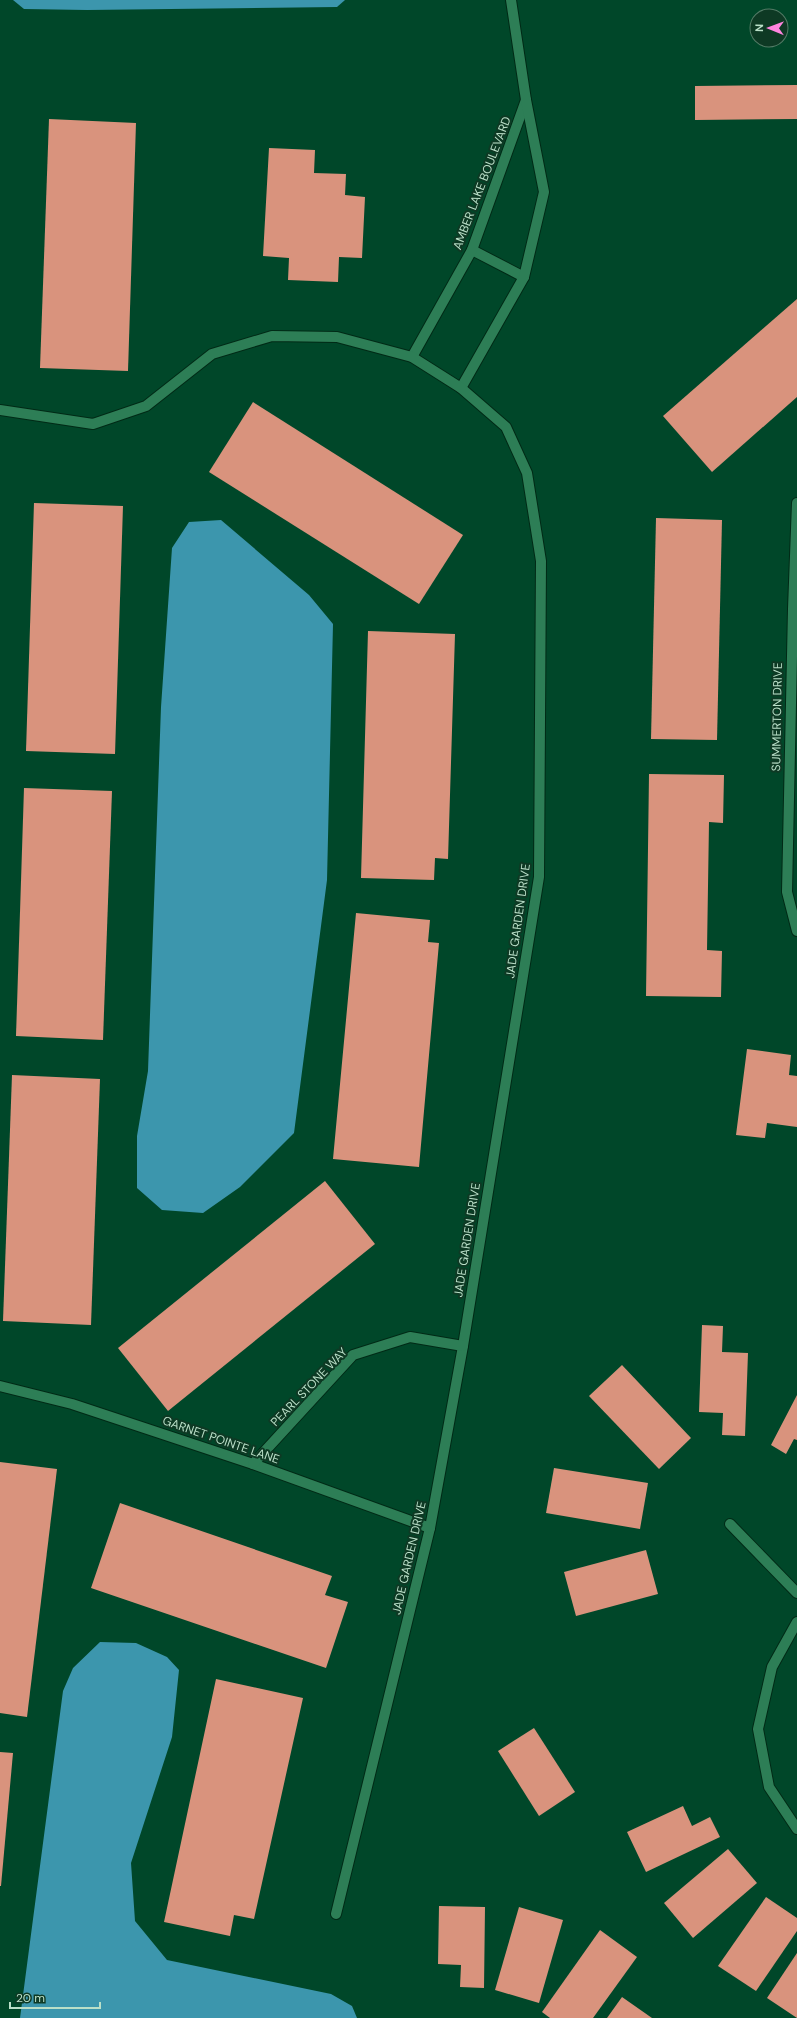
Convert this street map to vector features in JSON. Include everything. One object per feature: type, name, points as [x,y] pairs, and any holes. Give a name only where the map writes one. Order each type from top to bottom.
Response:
[{"type":"street","name":"AMBER LAKE BOULEVARD","points":[[461,388],[524,277],[544,192],[526,100],[511,0]]},
{"type":"street","name":"AMBER LAKE BOULEVARD","points":[[412,357],[472,250],[526,100]]},
{"type":"street","points":[[472,250],[524,277]]},
{"type":"street","name":"JADE GARDEN DRIVE","points":[[0,410],[93,424],[146,406],[212,354],[272,336],[337,337],[412,357],[461,388],[506,427],[527,473],[541,561],[539,877],[463,1346],[430,1528],[336,1914]]},
{"type":"street","name":"SUMMERTON DRIVE","points":[[797,503],[793,609],[787,892],[797,931]]},
{"type":"street","name":"PEARL STONE WAY","points":[[253,1464],[354,1356],[410,1337],[463,1346]]},
{"type":"street","name":"GARNET POINTE LANE","points":[[0,1386],[72,1404],[253,1464],[430,1528]]},
{"type":"street","points":[[730,1524],[797,1593]]},
{"type":"street","points":[[797,1622],[772,1667],[758,1729],[769,1787],[797,1829]]},
{"type":"water","points":[[13,0],[345,0],[337,7],[87,10],[24,9]]},
{"type":"water","points":[[221,520],[309,595],[333,624],[327,880],[294,1133],[240,1187],[203,1213],[162,1210],[137,1188],[137,1136],[148,1071],[161,707],[172,548],[189,522]]},
{"type":"water","points":[[100,1642],[136,1643],[167,1657],[179,1670],[172,1737],[131,1863],[135,1921],[167,1960],[331,1994],[352,2006],[357,2018],[20,2018],[63,1691],[73,1668]]},
{"type":"building","points":[[797,85],[797,119],[695,120],[695,86]]},
{"type":"building","points":[[49,119],[136,123],[128,371],[40,368]]},
{"type":"building","points":[[269,148],[315,150],[314,173],[346,174],[345,195],[365,197],[362,258],[339,257],[338,282],[288,280],[289,258],[263,256]]},
{"type":"building","points":[[797,299],[797,397],[712,472],[663,416]]},
{"type":"building","points":[[253,402],[463,535],[419,604],[209,472]]},
{"type":"building","points":[[34,503],[123,506],[115,754],[26,751]]},
{"type":"building","points":[[656,518],[722,520],[717,740],[651,739]]},
{"type":"building","points":[[368,631],[455,634],[448,859],[435,858],[434,880],[361,878]]},
{"type":"building","points":[[649,774],[724,775],[723,823],[709,822],[707,950],[722,951],[721,997],[646,996]]},
{"type":"building","points":[[24,788],[112,791],[103,1040],[16,1036]]},
{"type":"building","points":[[356,913],[430,920],[428,942],[439,943],[419,1167],[333,1159]]},
{"type":"building","points":[[747,1049],[791,1055],[789,1075],[797,1076],[797,1127],[767,1123],[765,1138],[736,1135]]},
{"type":"building","points":[[12,1075],[100,1079],[91,1325],[3,1321]]},
{"type":"building","points":[[325,1181],[375,1244],[168,1411],[118,1348]]},
{"type":"building","points":[[702,1325],[723,1326],[722,1352],[748,1353],[745,1436],[722,1435],[723,1413],[699,1412]]},
{"type":"building","points":[[622,1365],[691,1438],[659,1469],[589,1396]]},
{"type":"building","points":[[797,1395],[797,1440],[794,1439],[786,1454],[771,1445]]},
{"type":"building","points":[[0,1462],[57,1469],[27,1717],[0,1713]]},
{"type":"building","points":[[554,1468],[648,1483],[640,1529],[546,1513]]},
{"type":"building","points":[[120,1503],[332,1576],[325,1595],[348,1602],[326,1668],[91,1588]]},
{"type":"building","points":[[646,1550],[658,1594],[576,1616],[564,1572]]},
{"type":"building","points":[[216,1679],[303,1698],[254,1919],[234,1915],[230,1936],[164,1922]]},
{"type":"building","points":[[534,1728],[575,1792],[539,1816],[498,1751]]},
{"type":"building","points":[[0,1752],[13,1753],[1,1886],[0,1886]]},
{"type":"building","points":[[683,1806],[692,1826],[710,1817],[720,1837],[646,1872],[627,1832]]},
{"type":"building","points":[[728,1849],[757,1883],[693,1938],[664,1903]]},
{"type":"building","points":[[766,1897],[797,1918],[797,1931],[756,1991],[718,1966]]},
{"type":"building","points":[[439,1906],[485,1907],[484,1988],[460,1987],[461,1965],[438,1964]]},
{"type":"building","points":[[519,1907],[563,1920],[539,2003],[495,1990]]},
{"type":"building","points":[[600,1930],[637,1957],[593,2018],[550,2018],[542,2012]]},
{"type":"building","points":[[797,1953],[797,2018],[767,1998]]},
{"type":"building","points":[[622,1997],[652,2018],[607,2018]]}]
